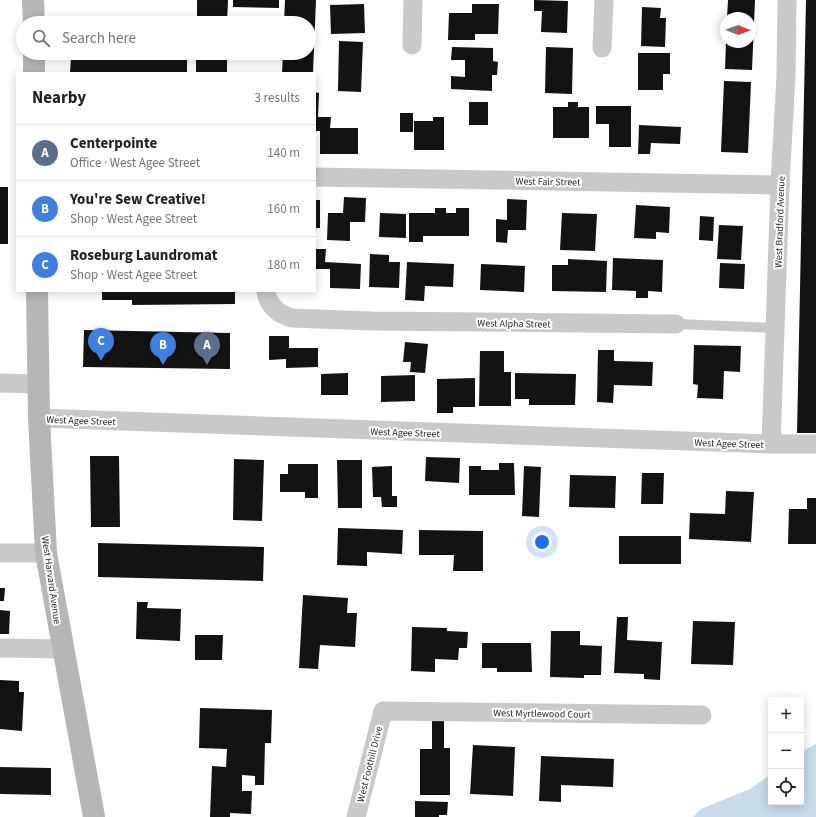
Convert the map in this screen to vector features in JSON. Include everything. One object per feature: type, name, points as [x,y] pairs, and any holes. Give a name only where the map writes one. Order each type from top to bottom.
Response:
[{"type":"main road","points":[[33,0],[34,16]]},
{"type":"main road","points":[[34,60],[34,72]]},
{"type":"main road","name":"West Harvard Avenue","points":[[37,292],[39,418],[46,553],[62,649],[94,817]]},
{"type":"street","points":[[412,44],[413,0]]},
{"type":"street","points":[[602,48],[604,0]]},
{"type":"street","name":"West Bradford Avenue","points":[[771,444],[780,185],[786,75],[787,0]]},
{"type":"street","name":"West Fair Street","points":[[316,177],[780,185]]},
{"type":"street","name":"West Alpha Street","points":[[266,292],[272,306],[282,315],[292,318],[371,321],[676,324]]},
{"type":"street","points":[[0,383],[38,384]]},
{"type":"street","name":"West Agee Street","points":[[39,418],[771,444],[816,444]]},
{"type":"street","points":[[0,553],[46,553]]},
{"type":"street","points":[[0,648],[62,649]]},
{"type":"street","name":"West Myrtlewood Court","points":[[382,711],[702,715]]},
{"type":"street","name":"West Foothill Drive","points":[[356,817],[382,711]]},
{"type":"lane","name":"West Alpha Street","points":[[676,324],[776,328]]},
{"type":"water","points":[[816,744],[816,817],[693,817],[701,809],[750,789],[768,776],[768,805],[804,805],[804,750]]},
{"type":"building","points":[[197,0],[228,0],[227,16],[197,16]]},
{"type":"building","points":[[233,0],[279,0],[279,8],[233,7]]},
{"type":"building","points":[[285,0],[316,0],[315,16],[284,16]]},
{"type":"building","points":[[534,0],[568,1],[567,33],[541,32],[542,11],[534,11]]},
{"type":"building","points":[[728,0],[755,0],[754,12],[727,12]]},
{"type":"building","points":[[806,0],[816,0],[816,433],[797,433]]},
{"type":"building","points":[[364,4],[365,33],[331,34],[330,5]]},
{"type":"building","points":[[472,4],[499,4],[498,34],[475,34],[475,40],[448,40],[449,13],[472,13]]},
{"type":"building","points":[[642,7],[661,8],[660,18],[666,18],[665,47],[641,46]]},
{"type":"building","points":[[339,41],[363,42],[361,92],[338,91]]},
{"type":"building","points":[[452,47],[493,48],[493,61],[498,62],[497,75],[492,75],[492,91],[451,89],[451,76],[465,77],[465,60],[451,60]]},
{"type":"building","points":[[546,47],[573,48],[572,94],[545,93]]},
{"type":"building","points":[[726,48],[753,48],[752,70],[725,69]]},
{"type":"building","points":[[638,53],[670,53],[670,74],[663,74],[663,90],[638,90]]},
{"type":"building","points":[[71,60],[187,60],[187,72],[70,72]]},
{"type":"building","points":[[196,60],[227,60],[227,72],[196,72]]},
{"type":"building","points":[[283,60],[314,60],[313,72],[282,72]]},
{"type":"building","points":[[724,81],[751,82],[748,153],[721,152]]},
{"type":"building","points":[[316,92],[319,93],[318,117],[331,117],[330,128],[358,128],[358,154],[320,154],[320,131],[316,131]]},
{"type":"building","points":[[469,102],[488,102],[488,125],[469,125]]},
{"type":"building","points":[[568,102],[578,102],[578,107],[589,107],[589,138],[553,138],[553,107],[568,107]]},
{"type":"building","points":[[596,106],[631,106],[631,147],[609,147],[609,124],[596,124]]},
{"type":"building","points":[[400,113],[413,113],[413,132],[400,132]]},
{"type":"building","points":[[433,117],[444,117],[444,150],[414,150],[414,121],[433,121]]},
{"type":"building","points":[[639,125],[681,127],[680,144],[651,143],[650,154],[638,154]]},
{"type":"building","points":[[0,187],[8,187],[8,244],[0,244]]},
{"type":"building","points":[[344,197],[366,198],[365,222],[350,222],[350,241],[327,240],[328,213],[343,213]]},
{"type":"building","points":[[507,199],[527,200],[526,230],[508,230],[507,243],[496,242],[496,219],[507,220]]},
{"type":"building","points":[[316,200],[320,200],[320,228],[316,228]]},
{"type":"building","points":[[636,205],[670,207],[669,233],[656,232],[656,239],[634,238]]},
{"type":"building","points":[[435,208],[446,208],[446,213],[456,213],[456,208],[469,208],[469,236],[423,236],[423,242],[409,242],[409,213],[435,213]]},
{"type":"building","points":[[380,213],[406,214],[406,238],[379,237]]},
{"type":"building","points":[[562,213],[597,214],[595,251],[560,250]]},
{"type":"building","points":[[700,216],[714,217],[713,241],[699,240]]},
{"type":"building","points":[[719,225],[743,226],[741,260],[717,259]]},
{"type":"building","points":[[316,249],[326,249],[325,262],[361,264],[360,289],[330,288],[330,269],[316,269]]},
{"type":"building","points":[[370,254],[389,255],[389,262],[400,262],[399,288],[369,287]]},
{"type":"building","points":[[613,258],[663,260],[662,292],[648,291],[648,298],[636,298],[636,291],[612,290]]},
{"type":"building","points":[[568,259],[607,261],[606,292],[552,291],[552,265],[568,265]]},
{"type":"building","points":[[407,262],[454,264],[453,287],[425,286],[424,301],[405,300]]},
{"type":"building","points":[[720,263],[745,264],[744,289],[719,288]]},
{"type":"building","points":[[481,264],[525,266],[524,292],[480,290]]},
{"type":"building","points":[[102,292],[235,292],[235,304],[132,305],[132,300],[102,300]]},
{"type":"building","points":[[84,330],[230,333],[230,369],[83,367]]},
{"type":"building","points":[[269,336],[289,336],[289,348],[318,348],[318,367],[286,368],[286,359],[269,360]]},
{"type":"building","points":[[405,342],[428,344],[425,373],[410,372],[411,362],[403,362]]},
{"type":"building","points":[[694,345],[741,346],[740,372],[724,371],[723,399],[697,398],[698,385],[693,384]]},
{"type":"building","points":[[598,350],[614,350],[614,361],[653,362],[652,386],[614,385],[613,403],[597,402]]},
{"type":"building","points":[[480,351],[504,351],[504,372],[511,372],[511,406],[479,406]]},
{"type":"building","points":[[348,373],[348,395],[321,395],[321,374]]},
{"type":"building","points":[[515,373],[576,374],[575,405],[529,405],[529,399],[515,399]]},
{"type":"building","points":[[415,375],[415,401],[381,402],[381,376]]},
{"type":"building","points":[[475,378],[475,407],[453,407],[453,413],[437,413],[437,379]]},
{"type":"building","points":[[90,456],[119,456],[120,527],[91,527]]},
{"type":"building","points":[[426,457],[460,458],[459,483],[425,481]]},
{"type":"building","points":[[234,459],[264,460],[262,521],[233,520]]},
{"type":"building","points":[[337,460],[362,460],[362,508],[338,508]]},
{"type":"building","points":[[499,463],[514,463],[515,495],[469,495],[469,466],[481,466],[481,470],[499,470]]},
{"type":"building","points":[[288,464],[318,464],[318,498],[305,498],[305,492],[280,492],[280,474],[288,474]]},
{"type":"building","points":[[392,466],[392,496],[397,496],[397,507],[382,507],[381,497],[373,497],[372,467]]},
{"type":"building","points":[[524,466],[541,467],[539,517],[522,516]]},
{"type":"building","points":[[642,473],[664,473],[663,504],[641,504]]},
{"type":"building","points":[[570,475],[616,476],[615,508],[569,507]]},
{"type":"building","points":[[726,491],[754,492],[751,542],[689,539],[690,513],[725,514]]},
{"type":"building","points":[[807,498],[816,498],[816,544],[788,544],[789,509],[807,509]]},
{"type":"building","points":[[338,528],[403,530],[402,554],[367,552],[367,566],[337,565]]},
{"type":"building","points":[[419,530],[483,531],[483,571],[453,571],[454,555],[419,555]]},
{"type":"building","points":[[619,536],[681,536],[681,564],[619,564]]},
{"type":"building","points":[[98,543],[264,547],[263,581],[98,577]]},
{"type":"building","points":[[0,588],[5,588],[4,601],[0,601]]},
{"type":"building","points":[[303,595],[348,598],[347,613],[357,613],[355,647],[320,645],[318,669],[299,668]]},
{"type":"building","points":[[137,602],[148,602],[147,608],[181,609],[180,641],[136,639]]},
{"type":"building","points":[[0,610],[10,611],[9,634],[0,634]]},
{"type":"building","points":[[617,617],[628,617],[627,640],[662,642],[660,680],[644,679],[644,674],[614,673]]},
{"type":"building","points":[[693,621],[735,622],[733,665],[691,664]]},
{"type":"building","points":[[412,627],[447,628],[447,631],[468,632],[467,648],[459,648],[458,660],[435,659],[435,672],[411,671]]},
{"type":"building","points":[[551,631],[580,631],[580,645],[602,646],[601,675],[584,675],[584,678],[550,677]]},
{"type":"building","points":[[195,635],[223,635],[222,660],[195,660]]},
{"type":"building","points":[[482,643],[531,643],[532,672],[497,672],[497,668],[482,668]]},
{"type":"building","points":[[0,680],[19,681],[19,692],[24,692],[22,731],[0,729]]},
{"type":"building","points":[[200,708],[272,710],[271,743],[265,743],[264,785],[255,785],[255,776],[242,775],[242,791],[252,791],[251,814],[230,813],[230,817],[210,817],[212,766],[226,767],[227,749],[199,748]]},
{"type":"building","points":[[432,720],[444,720],[444,748],[450,748],[450,795],[420,795],[420,749],[432,749]]},
{"type":"building","points":[[473,745],[515,747],[513,796],[470,794]]},
{"type":"building","points":[[541,756],[614,759],[613,787],[561,785],[561,802],[539,801]]},
{"type":"building","points":[[0,767],[51,768],[51,795],[0,794]]},
{"type":"building","points":[[415,801],[448,802],[447,815],[439,815],[439,817],[415,817]]},
{"type":"place","name":"Roseburg Laundromat","points":[[101,361]]},
{"type":"place","name":"You're Sew Creative!","points":[[163,365]]},
{"type":"place","name":"Centerpointe","points":[[207,365]]}]
